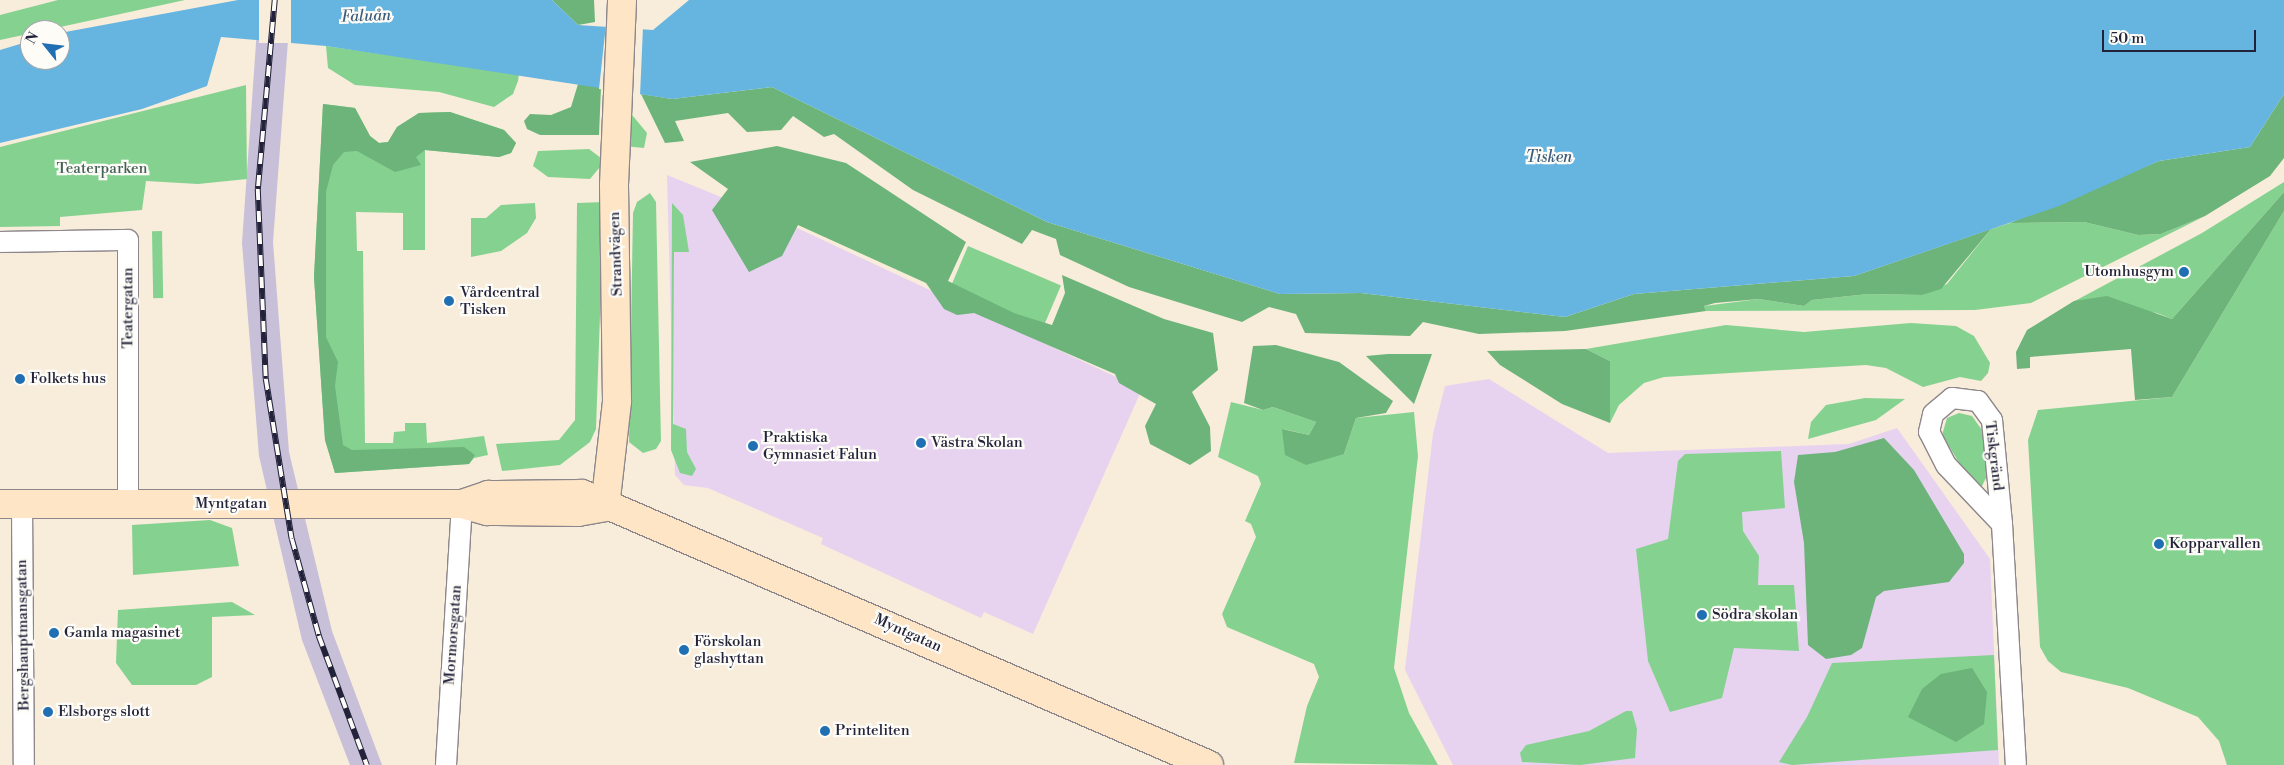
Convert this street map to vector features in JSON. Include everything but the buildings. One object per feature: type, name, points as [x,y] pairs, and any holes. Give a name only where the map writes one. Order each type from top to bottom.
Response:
[{"type":"street","name":"Strandvägen","points":[[605,507],[617,401],[616,98],[622,8]]},
{"type":"street","name":"Teatergatan","points":[[0,242],[128,240],[128,503]]},
{"type":"street","name":"Tiskgränd","points":[[2002,524],[1946,466],[1929,432],[1933,414],[1952,398],[1978,401],[1992,420],[2002,524],[2016,765]]},
{"type":"street","name":"Myntgatan","points":[[11,504],[462,504],[488,495],[559,491],[582,494],[605,507],[740,560],[1209,765]]},
{"type":"street","name":"Bergshauptmansgatan","points":[[11,504],[24,765]]},
{"type":"street","name":"Mormorsgatan","points":[[446,765],[462,504]]},
{"type":"shaded area","points":[[259,0],[291,0],[273,242],[289,452],[332,631],[382,765],[350,765],[302,640],[259,456],[242,243]]},
{"type":"shaded area","points":[[667,175],[797,228],[1142,389],[1033,634],[984,612],[981,618],[821,544],[823,538],[708,488],[684,485],[675,475]]},
{"type":"shaded area","name":"Södra skolan","points":[[1489,379],[1608,453],[1849,444],[1897,428],[1990,559],[1999,765],[1453,765],[1405,670],[1433,434],[1445,386]]},
{"type":"green space","points":[[58,0],[185,0],[70,25],[70,20],[20,20],[20,36],[0,40],[0,15]]},
{"type":"green space","points":[[552,0],[594,0],[595,22],[578,25]]},
{"type":"green space","points":[[326,46],[519,74],[518,81],[513,94],[494,107],[439,92],[355,85],[328,68]]},
{"type":"green space","points":[[578,84],[601,87],[599,135],[540,135],[527,129],[524,121],[530,114],[551,115],[571,107]]},
{"type":"green space","name":"Teaterparken","points":[[246,85],[247,179],[198,184],[146,181],[142,210],[60,217],[60,226],[0,227],[0,147]]},
{"type":"green space","points":[[772,87],[1047,222],[1280,294],[1361,293],[1565,317],[1634,294],[1854,276],[1991,229],[1941,289],[1922,295],[1868,294],[1812,300],[1804,306],[1759,299],[1715,303],[1704,306],[1706,311],[1565,331],[1479,334],[1423,322],[1410,336],[1305,333],[1296,314],[1269,307],[1242,322],[1129,287],[1060,255],[1056,239],[1032,230],[1022,244],[913,190],[834,134],[824,137],[793,116],[781,130],[747,132],[728,113],[675,121],[684,141],[665,143],[641,94],[672,99]]},
{"type":"green space","points":[[2284,94],[2284,158],[2270,176],[2205,216],[2161,234],[2138,235],[2084,222],[2010,223],[2159,161],[2250,147]]},
{"type":"green space","points":[[323,104],[355,108],[370,136],[379,143],[388,142],[397,127],[419,113],[450,112],[504,130],[516,143],[511,153],[499,157],[425,150],[425,250],[403,250],[403,213],[356,212],[357,251],[363,251],[365,443],[393,443],[394,432],[405,431],[405,423],[426,423],[427,443],[484,436],[488,455],[474,458],[469,464],[335,473],[325,440],[314,277]]},
{"type":"green space","points":[[323,104],[355,108],[370,136],[379,143],[388,142],[397,127],[419,113],[450,112],[504,130],[516,143],[511,153],[499,157],[425,150],[416,157],[421,165],[395,172],[357,151],[344,152],[333,165],[326,192],[326,337],[338,362],[335,386],[343,445],[352,450],[464,447],[475,455],[469,464],[335,473],[325,440],[314,277]]},
{"type":"green space","points":[[628,110],[647,133],[644,148],[624,146]]},
{"type":"green space","points":[[777,146],[846,163],[966,242],[948,281],[1014,313],[1052,325],[1065,293],[1062,275],[1164,319],[1213,333],[1218,370],[1192,392],[1210,427],[1211,451],[1190,465],[1150,444],[1145,426],[1156,404],[1119,383],[1115,374],[974,313],[957,315],[944,309],[926,283],[798,225],[782,256],[749,272],[712,210],[728,189],[690,162]]},
{"type":"green space","points":[[589,149],[605,161],[590,179],[548,177],[533,166],[538,151]]},
{"type":"green space","points":[[2284,182],[2284,192],[2172,319],[2157,313],[2071,303],[2202,233]]},
{"type":"green space","points":[[2284,192],[2284,211],[2172,397],[2135,400],[2131,349],[2030,357],[2030,368],[2017,369],[2016,352],[2027,330],[2074,301],[2107,296],[2172,319]]},
{"type":"green space","points":[[650,193],[656,202],[661,441],[656,449],[643,453],[629,442],[633,213],[637,202]]},
{"type":"green space","points":[[604,202],[596,429],[590,442],[560,465],[502,471],[496,444],[559,440],[575,420],[577,203]]},
{"type":"green space","points":[[535,203],[536,218],[527,233],[501,251],[471,257],[471,218],[486,218],[501,205]]},
{"type":"green space","points":[[672,203],[683,215],[689,252],[674,252],[673,424],[686,429],[687,452],[696,469],[692,476],[680,473],[671,450]]},
{"type":"green space","name":"Kopparvallen","points":[[2284,211],[2284,765],[2227,765],[2219,741],[2198,717],[2128,688],[2061,672],[2048,661],[2040,647],[2028,440],[2038,410],[2172,397]]},
{"type":"green space","points":[[2205,216],[2031,303],[1975,310],[1706,311],[1704,306],[1759,299],[1804,306],[1812,300],[1868,294],[1922,295],[1947,284],[1991,229],[2010,223],[2084,222],[2138,235],[2161,234]]},
{"type":"green space","points":[[152,231],[162,231],[163,298],[153,298]]},
{"type":"green space","points":[[968,246],[1061,285],[1043,329],[950,289]]},
{"type":"green space","points":[[1911,323],[1956,326],[1974,336],[1990,363],[1988,373],[1981,381],[1960,377],[1923,387],[1886,368],[1866,365],[1664,377],[1644,383],[1619,405],[1610,423],[1610,361],[1586,349],[1726,325],[1804,332]]},
{"type":"green space","points":[[1276,345],[1339,362],[1393,401],[1386,413],[1356,418],[1344,454],[1306,465],[1285,455],[1282,429],[1309,435],[1316,422],[1273,407],[1263,410],[1244,403],[1253,346]]},
{"type":"green space","points":[[1586,349],[1610,361],[1610,423],[1562,404],[1500,365],[1487,351]]},
{"type":"green space","points":[[1388,354],[1432,354],[1414,404],[1366,356]]},
{"type":"green space","points":[[1865,398],[1905,399],[1876,420],[1808,439],[1811,422],[1826,405]]},
{"type":"green space","points":[[1231,402],[1263,410],[1273,407],[1316,422],[1309,435],[1283,429],[1344,454],[1356,418],[1414,412],[1418,456],[1394,668],[1409,713],[1438,765],[1294,763],[1307,706],[1319,677],[1314,664],[1227,627],[1222,614],[1256,537],[1251,524],[1245,521],[1261,484],[1258,476],[1218,457]]},
{"type":"green space","points":[[1959,413],[1972,416],[1984,433],[1988,474],[1981,488],[1974,487],[1942,435],[1947,418]]},
{"type":"green space","points":[[1884,438],[1914,470],[1964,554],[1964,563],[1949,582],[1884,591],[1876,597],[1862,648],[1851,655],[1826,659],[1808,645],[1804,543],[1794,482],[1798,455],[1835,452]]},
{"type":"green space","points":[[1781,451],[1785,508],[1742,512],[1743,531],[1759,556],[1758,585],[1794,585],[1799,651],[1734,648],[1722,698],[1670,712],[1648,661],[1636,549],[1668,539],[1678,461],[1685,454]]},
{"type":"green space","points":[[210,520],[232,528],[239,566],[133,575],[132,525]]},
{"type":"green space","points":[[232,602],[255,615],[212,617],[212,677],[196,685],[132,685],[116,663],[118,610]]},
{"type":"green space","points":[[1994,655],[1998,750],[1792,765],[1779,762],[1807,717],[1832,663]]},
{"type":"green space","points":[[1972,668],[1987,692],[1984,724],[1956,742],[1908,717],[1922,689],[1941,674]]},
{"type":"green space","points":[[1626,711],[1632,711],[1637,729],[1635,758],[1580,765],[1522,762],[1520,753],[1526,745],[1589,731]]},
{"type":"water","name":"Tisken","points":[[238,0],[552,0],[578,25],[653,30],[689,0],[2284,0],[2284,94],[2250,147],[2159,161],[2059,206],[1854,276],[1634,294],[1565,317],[1361,293],[1280,294],[1047,222],[772,87],[672,99],[326,46],[221,37],[207,86],[142,109],[0,143],[0,50],[20,44],[20,70],[70,70],[70,31]]},
{"type":"pier","points":[[259,0],[291,0],[291,43],[259,43]]},
{"type":"pier","points":[[606,24],[643,27],[640,96],[599,89]]},
{"type":"railway","points":[[275,0],[258,189],[266,379],[292,539],[319,636],[367,765]]},
{"type":"place","name":"Utomhusgym","points":[[2184,272]]},
{"type":"place","name":"Vårdcentral Tisken","points":[[449,301]]},
{"type":"place","name":"Folkets hus","points":[[20,379]]},
{"type":"place","name":"Västra Skolan","points":[[921,443]]},
{"type":"place","name":"Praktiska Gymnasiet Falun","points":[[753,446]]},
{"type":"place","name":"Kopparvallen","points":[[2159,544]]},
{"type":"place","name":"Södra skolan","points":[[1702,615]]},
{"type":"place","name":"Gamla magasinet","points":[[54,633]]},
{"type":"place","name":"Förskolan glashyttan","points":[[684,650]]},
{"type":"place","name":"Elsborgs slott","points":[[48,712]]},
{"type":"place","name":"Printeliten","points":[[825,731]]},
{"type":"water label","name":"Faluån","points":[[366,16]]}]
